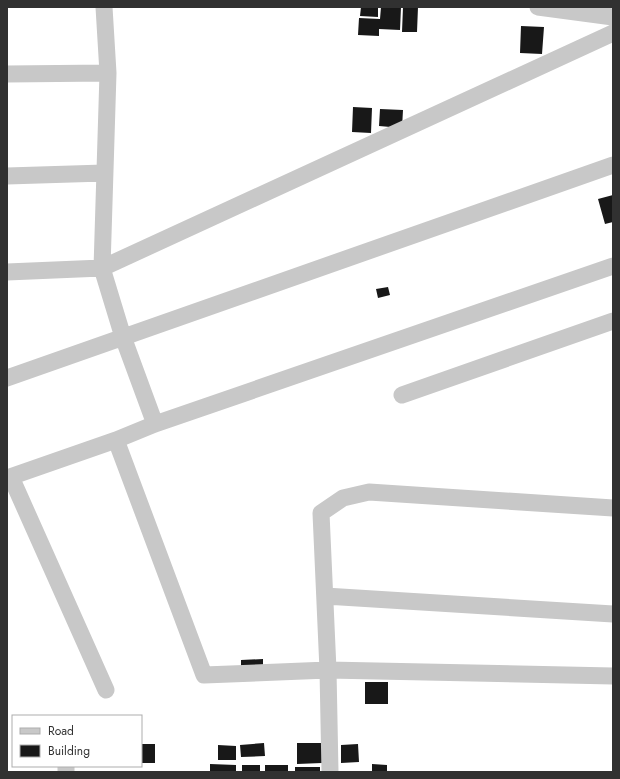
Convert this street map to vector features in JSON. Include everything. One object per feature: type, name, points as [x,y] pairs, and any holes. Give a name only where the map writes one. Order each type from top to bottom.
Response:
[{"type":"street","points":[[104,7],[108,73],[102,268],[123,337],[155,424]]},
{"type":"street","points":[[538,7],[613,17]]},
{"type":"street","points":[[7,272],[102,268],[613,33]]},
{"type":"street","points":[[7,74],[108,73]]},
{"type":"street","points":[[7,378],[613,165]]},
{"type":"street","points":[[7,176],[104,173]]},
{"type":"street","points":[[106,690],[9,477],[116,440],[155,424],[613,266]]},
{"type":"street","points":[[402,395],[613,321]]},
{"type":"street","points":[[116,440],[204,675],[328,670],[613,676]]},
{"type":"street","points":[[330,772],[328,670],[321,513],[343,498],[369,492],[613,508]]},
{"type":"street","points":[[325,596],[613,614]]},
{"type":"building","points":[[361,7],[378,7],[378,17],[360,16]]},
{"type":"building","points":[[381,7],[401,7],[400,30],[379,29],[379,36],[358,35],[359,18],[380,19]]},
{"type":"building","points":[[403,7],[418,7],[417,32],[402,32]]},
{"type":"building","points":[[521,26],[544,27],[542,54],[520,53]]},
{"type":"building","points":[[353,107],[372,108],[371,133],[352,132]]},
{"type":"building","points":[[380,109],[403,110],[402,128],[379,126]]},
{"type":"building","points":[[613,195],[613,222],[605,224],[598,199]]},
{"type":"building","points":[[388,287],[390,295],[378,298],[376,289]]},
{"type":"building","points":[[263,659],[263,667],[241,668],[241,660]]},
{"type":"building","points":[[365,682],[388,682],[388,704],[365,704]]},
{"type":"building","points":[[264,743],[265,756],[241,757],[240,745]]},
{"type":"building","points":[[297,743],[322,743],[322,763],[297,764]]},
{"type":"building","points":[[142,744],[155,744],[155,763],[142,763]]},
{"type":"building","points":[[358,744],[359,762],[341,763],[341,745]]},
{"type":"building","points":[[218,745],[236,746],[236,760],[218,760]]},
{"type":"building","points":[[210,764],[236,765],[236,772],[210,772]]},
{"type":"building","points":[[372,764],[387,765],[387,772],[372,771]]},
{"type":"building","points":[[242,765],[260,765],[260,772],[242,772]]},
{"type":"building","points":[[265,765],[288,765],[288,772],[265,772]]},
{"type":"building","points":[[295,767],[320,767],[320,772],[295,772]]}]
